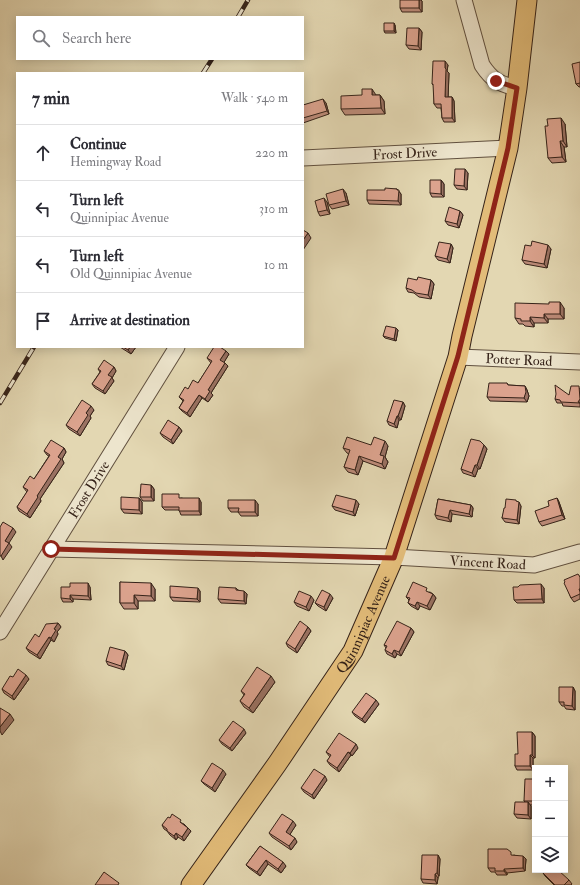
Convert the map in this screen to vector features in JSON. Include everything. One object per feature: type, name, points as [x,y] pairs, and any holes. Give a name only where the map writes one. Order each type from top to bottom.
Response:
[{"type":"main road","name":"Quinnipiac Avenue","points":[[191,885],[277,764],[353,651],[394,558],[458,356],[508,148],[517,88],[527,0]]},
{"type":"street","points":[[464,0],[482,65],[488,74],[496,81],[517,88]]},
{"type":"street","name":"Frost Drive","points":[[304,158],[508,148]]},
{"type":"street","name":"Frost Drive","points":[[0,632],[176,348]]},
{"type":"street","name":"Potter Road","points":[[458,356],[580,362]]},
{"type":"street","name":"Vincent Road","points":[[51,549],[394,558],[534,565],[580,552]]},
{"type":"building","points":[[400,0],[419,0],[419,8],[400,8]]},
{"type":"building","points":[[384,23],[394,23],[394,31],[384,31]]},
{"type":"building","points":[[407,28],[419,28],[418,46],[406,45]]},
{"type":"building","points":[[433,61],[445,61],[445,97],[452,97],[452,118],[442,118],[441,104],[434,104],[432,84]]},
{"type":"building","points":[[580,62],[580,83],[576,84],[572,64]]},
{"type":"building","points":[[362,89],[372,89],[372,95],[380,95],[381,108],[341,109],[341,96],[362,95]]},
{"type":"building","points":[[323,99],[327,111],[304,118],[304,105]]},
{"type":"building","points":[[561,118],[563,141],[560,141],[562,157],[548,158],[545,126],[548,126],[547,119]]},
{"type":"building","points":[[455,169],[465,169],[464,186],[454,185]]},
{"type":"building","points":[[430,180],[441,180],[441,194],[430,193]]},
{"type":"building","points":[[385,188],[399,190],[398,201],[367,200],[367,190],[385,190]]},
{"type":"building","points":[[343,189],[346,201],[329,205],[326,194]]},
{"type":"building","points":[[324,198],[327,210],[318,212],[315,201]]},
{"type":"building","points":[[449,207],[460,211],[457,224],[445,221]]},
{"type":"building","points":[[304,231],[308,233],[304,239]]},
{"type":"building","points":[[532,241],[548,245],[544,264],[522,260],[525,245],[531,246]]},
{"type":"building","points":[[439,242],[451,244],[447,259],[435,256]]},
{"type":"building","points":[[418,277],[431,280],[428,295],[416,293],[406,288],[408,278],[417,280]]},
{"type":"building","points":[[549,302],[560,302],[560,314],[544,314],[544,318],[530,317],[530,321],[521,321],[521,319],[515,318],[515,303],[549,304]]},
{"type":"building","points":[[386,326],[396,328],[394,339],[383,336]]},
{"type":"building","points":[[213,348],[222,348],[226,351],[220,360],[225,363],[208,390],[210,391],[205,399],[199,395],[187,413],[179,408],[184,400],[179,397],[185,387],[188,389],[193,380],[198,383],[212,361],[207,358]]},
{"type":"building","points":[[104,360],[114,367],[108,375],[112,377],[103,391],[92,384],[101,371],[98,369]]},
{"type":"building","points":[[489,383],[507,383],[508,385],[525,386],[526,392],[524,398],[487,397]]},
{"type":"building","points":[[555,385],[569,395],[571,386],[579,386],[580,399],[578,402],[580,403],[561,402],[560,400],[555,399]]},
{"type":"building","points":[[82,400],[91,406],[86,413],[88,415],[77,432],[66,425]]},
{"type":"building","points":[[394,400],[403,402],[394,424],[387,421]]},
{"type":"building","points":[[168,420],[179,427],[171,440],[160,433]]},
{"type":"building","points":[[347,437],[371,445],[374,437],[385,441],[380,455],[384,456],[382,464],[359,456],[355,470],[344,467],[350,450],[343,448]]},
{"type":"building","points":[[471,439],[480,441],[484,445],[477,465],[475,465],[472,473],[461,469]]},
{"type":"building","points":[[51,440],[64,448],[58,457],[61,459],[27,514],[17,507],[28,490],[23,487],[30,476],[34,479],[50,455],[44,451]]},
{"type":"building","points":[[141,484],[151,485],[151,497],[140,497]]},
{"type":"building","points":[[162,494],[179,494],[179,498],[199,498],[199,511],[179,511],[179,507],[162,507]]},
{"type":"building","points":[[336,495],[356,500],[353,512],[332,506]]},
{"type":"building","points":[[121,497],[139,498],[139,510],[121,509]]},
{"type":"building","points":[[557,498],[562,515],[539,522],[535,511],[549,506],[548,501]]},
{"type":"building","points":[[438,499],[471,505],[469,514],[450,510],[448,518],[435,515]]},
{"type":"building","points":[[506,499],[516,500],[519,502],[517,520],[502,518]]},
{"type":"building","points":[[228,500],[255,500],[255,512],[238,512],[239,508],[228,508]]},
{"type":"building","points":[[3,522],[13,528],[5,541],[9,543],[0,556],[0,527]]},
{"type":"building","points":[[578,574],[580,577],[580,594],[571,598],[564,580]]},
{"type":"building","points":[[120,582],[151,583],[151,596],[134,595],[134,603],[120,603]]},
{"type":"building","points":[[413,582],[427,588],[426,591],[433,594],[427,606],[417,602],[415,606],[408,603],[410,598],[406,597]]},
{"type":"building","points":[[70,583],[88,583],[88,596],[70,595],[70,599],[61,598],[61,587],[70,587]]},
{"type":"building","points":[[541,584],[542,599],[514,600],[513,587],[518,587],[520,585]]},
{"type":"building","points":[[170,586],[198,588],[197,599],[170,597]]},
{"type":"building","points":[[219,587],[236,588],[236,590],[244,591],[244,601],[218,599]]},
{"type":"building","points":[[322,590],[330,594],[324,607],[315,603]]},
{"type":"building","points":[[299,591],[311,596],[306,607],[294,602]]},
{"type":"building","points":[[300,621],[308,627],[295,649],[286,643]]},
{"type":"building","points":[[397,621],[411,628],[399,652],[394,650],[392,654],[385,650],[387,646],[384,645]]},
{"type":"building","points":[[58,623],[51,638],[49,637],[37,655],[26,648],[35,634],[39,637],[46,624]]},
{"type":"building","points":[[110,647],[125,651],[121,666],[106,661]]},
{"type":"building","points":[[257,667],[271,676],[249,708],[240,701],[245,694],[241,691]]},
{"type":"building","points":[[18,669],[26,675],[12,696],[2,689],[10,676],[13,677]]},
{"type":"building","points":[[559,687],[573,687],[572,706],[564,705],[564,702],[559,702]]},
{"type":"building","points":[[366,693],[376,700],[362,719],[352,712]]},
{"type":"building","points":[[0,708],[10,714],[0,727]]},
{"type":"building","points":[[233,721],[244,729],[230,748],[219,740]]},
{"type":"building","points":[[517,732],[532,732],[532,755],[530,755],[530,766],[515,766],[515,754],[518,754]]},
{"type":"building","points":[[339,733],[356,744],[350,753],[348,752],[337,768],[327,761],[331,755],[326,752]]},
{"type":"building","points":[[212,763],[223,770],[212,788],[201,781]]},
{"type":"building","points":[[314,769],[325,776],[312,795],[301,788]]},
{"type":"building","points":[[525,779],[532,779],[532,801],[524,801]]},
{"type":"building","points":[[515,802],[528,802],[528,815],[514,814]]},
{"type":"building","points":[[172,814],[181,820],[180,822],[188,828],[182,837],[176,833],[174,836],[162,825],[168,817],[170,818]]},
{"type":"building","points":[[282,814],[293,821],[286,832],[295,838],[289,846],[269,833]]},
{"type":"building","points":[[260,846],[283,862],[278,869],[266,860],[257,872],[246,865]]},
{"type":"building","points":[[488,849],[507,849],[511,852],[511,855],[523,856],[523,868],[495,871],[495,868],[488,868]]},
{"type":"building","points":[[422,855],[438,855],[435,880],[421,879]]},
{"type":"building","points":[[104,872],[119,883],[118,885],[95,885]]},
{"type":"building","points":[[543,873],[561,873],[569,880],[564,885],[555,885]]},
{"type":"railway","points":[[239,16],[248,0]]},
{"type":"railway","points":[[204,72],[211,60]]},
{"type":"railway","points":[[0,403],[33,348]]},
{"type":"route","points":[[51,549],[394,558],[458,356],[508,148],[517,88],[505,86],[496,81]]}]
